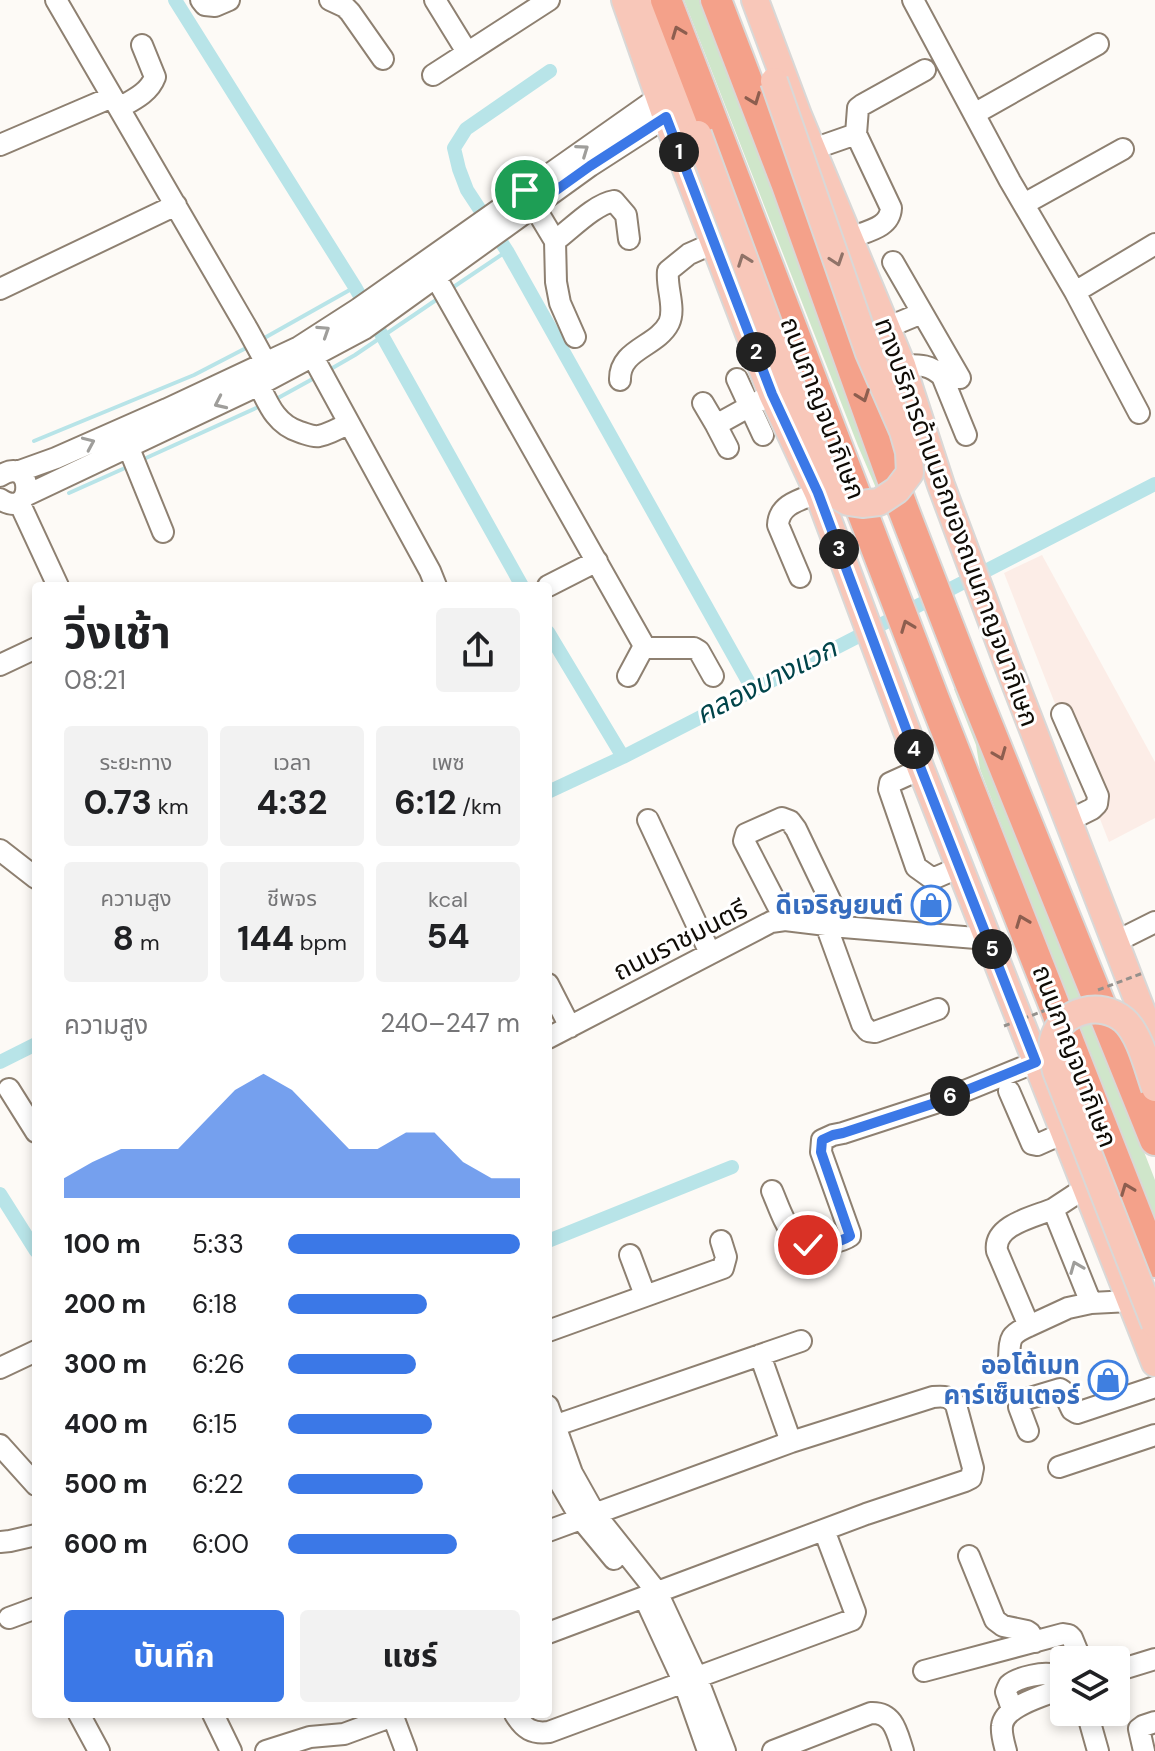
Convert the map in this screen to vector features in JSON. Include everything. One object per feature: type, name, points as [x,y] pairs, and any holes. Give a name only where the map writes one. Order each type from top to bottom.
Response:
[{"type":"highway","name":"ถนนกาญจนาภิเษก","points":[[666,0],[934,699],[1155,1262]]},
{"type":"highway","name":"ถนนกาญจนาภิเษก","points":[[716,0],[787,185],[902,506],[1155,1140]]},
{"type":"main road","points":[[625,0],[714,243],[761,401],[818,493],[921,769],[1155,1363]]},
{"type":"main road","points":[[642,0],[698,134],[827,483],[834,494],[848,502],[879,502],[897,490],[910,473],[909,452],[869,353],[774,81],[741,0]]},
{"type":"main road","name":"ทางบริการด้านนอกของถนนกาญจนาภิเษก","points":[[755,0],[902,365],[941,485],[1155,1045]]},
{"type":"main road","points":[[1155,1088],[1133,1031],[1123,1019],[1090,1009],[1065,1019],[1053,1041],[1056,1071],[1155,1324]]},
{"type":"street","points":[[56,0],[248,330],[266,376],[271,412],[294,430],[314,436],[349,423]]},
{"type":"street","points":[[201,0],[205,5],[215,6],[229,0]]},
{"type":"street","points":[[330,0],[350,12],[383,59]]},
{"type":"street","points":[[435,0],[467,52]]},
{"type":"street","points":[[433,75],[549,0]]},
{"type":"street","points":[[913,0],[1139,413]]},
{"type":"street","points":[[974,114],[1098,44]]},
{"type":"street","points":[[0,145],[115,102],[134,100],[151,87],[155,77],[142,45]]},
{"type":"street","points":[[850,238],[885,224],[891,217],[891,208],[856,134],[858,108],[925,70]]},
{"type":"street","points":[[9,500],[128,446],[266,376],[299,347],[361,319],[385,302],[438,282],[477,236],[530,198],[590,166],[663,107]]},
{"type":"street","points":[[813,149],[856,134]]},
{"type":"street","points":[[1024,204],[1123,149]]},
{"type":"street","points":[[530,198],[555,241],[560,303],[575,337]]},
{"type":"street","points":[[555,241],[598,207],[614,201],[626,215],[629,239]]},
{"type":"street","points":[[0,289],[176,205]]},
{"type":"street","points":[[620,380],[623,365],[668,325],[671,307],[668,271],[689,254],[714,243]]},
{"type":"street","points":[[1075,292],[1155,244]]},
{"type":"street","points":[[893,262],[960,378]]},
{"type":"street","points":[[438,282],[642,642],[643,648],[628,676]]},
{"type":"street","points":[[886,328],[922,313]]},
{"type":"street","points":[[6,469],[56,458],[266,376],[321,372],[361,319]]},
{"type":"street","points":[[902,365],[926,365],[942,376],[966,435]]},
{"type":"street","points":[[321,372],[434,582]]},
{"type":"street","points":[[737,379],[761,401],[763,435]]},
{"type":"street","points":[[716,425],[761,401]]},
{"type":"street","points":[[703,403],[728,448]]},
{"type":"street","points":[[128,446],[163,532]]},
{"type":"street","points":[[6,469],[23,476],[28,489],[9,500]]},
{"type":"street","points":[[800,577],[778,525],[779,516],[790,504],[818,493]]},
{"type":"street","points":[[9,500],[56,582]]},
{"type":"street","points":[[552,584],[597,561]]},
{"type":"street","points":[[643,648],[694,648],[699,651],[713,676]]},
{"type":"street","points":[[0,665],[32,650]]},
{"type":"street","points":[[1062,714],[1098,796],[1097,804],[1092,809],[1068,821]]},
{"type":"street","points":[[921,769],[890,783],[889,789],[916,867],[930,877],[960,867]]},
{"type":"street","points":[[785,920],[744,841],[746,834],[782,818],[790,821],[796,829],[835,926],[862,1024],[868,1031],[875,1032],[938,1009]]},
{"type":"street","points":[[648,820],[710,953]]},
{"type":"street","points":[[0,850],[32,875]]},
{"type":"street","name":"ถนนราชมนตรี","points":[[552,1036],[771,922],[785,920],[988,939]]},
{"type":"street","points":[[1115,942],[1155,922]]},
{"type":"street","points":[[552,992],[570,1027]]},
{"type":"street","points":[[772,1191],[800,1242],[816,1246],[846,1239],[850,1233],[821,1152],[822,1140],[935,1103],[1036,1062]]},
{"type":"street","points":[[9,1089],[32,1126]]},
{"type":"street","points":[[1009,1091],[1032,1144],[1037,1145],[1064,1133]]},
{"type":"street","points":[[1029,1326],[996,1243],[1001,1234],[1012,1226],[1053,1209],[1085,1188]]},
{"type":"street","points":[[1053,1209],[1091,1303]]},
{"type":"street","points":[[552,1330],[723,1268],[726,1257],[721,1241]]},
{"type":"street","points":[[630,1255],[645,1295]]},
{"type":"street","points":[[1009,1359],[1013,1335],[1029,1326],[1068,1308],[1130,1301]]},
{"type":"street","points":[[552,1427],[801,1341]]},
{"type":"street","points":[[0,1368],[32,1353]]},
{"type":"street","points":[[760,1355],[791,1442]]},
{"type":"street","points":[[1028,1431],[1019,1407],[1020,1401],[1060,1389],[1077,1413],[1155,1387]]},
{"type":"street","points":[[552,1530],[791,1442],[933,1397],[944,1396],[956,1405],[973,1468],[971,1478],[552,1631]]},
{"type":"street","points":[[0,1426],[32,1462]]},
{"type":"street","points":[[552,1429],[588,1516]]},
{"type":"street","points":[[1059,1467],[1155,1435]]},
{"type":"street","points":[[0,1445],[32,1481]]},
{"type":"street","points":[[552,1464],[559,1481],[651,1594],[655,1617],[691,1680],[725,1751]]},
{"type":"street","points":[[517,1718],[530,1731],[549,1732],[852,1620],[855,1612],[824,1530]]},
{"type":"street","points":[[0,1542],[32,1536]]},
{"type":"street","points":[[969,1556],[995,1620],[1003,1626],[1027,1631],[1035,1642]]},
{"type":"street","points":[[9,1618],[32,1609]]},
{"type":"street","points":[[924,1671],[1063,1634],[1069,1635],[1076,1646]]},
{"type":"street","points":[[1130,1667],[1155,1659]]},
{"type":"street","points":[[1006,1751],[1002,1722],[1012,1709],[1006,1692],[1010,1684],[1038,1674],[1050,1674]]},
{"type":"street","points":[[691,1680],[708,1751]]},
{"type":"street","points":[[773,1751],[871,1713],[881,1713],[895,1725],[903,1751]]},
{"type":"street","points":[[81,1718],[99,1751]]},
{"type":"street","points":[[215,1718],[231,1751]]},
{"type":"street","points":[[266,1751],[310,1737],[344,1734],[384,1718]]},
{"type":"street","points":[[393,1718],[406,1751]]},
{"type":"street","points":[[1144,1751],[1139,1729],[1155,1722]]},
{"type":"street","points":[[1091,1726],[1098,1751]]},
{"type":"shaded area","points":[[1042,555],[1155,762],[1155,818],[1109,842],[1004,573]]},
{"type":"green space","points":[[684,0],[701,0],[885,475],[893,514],[888,516],[858,446]]},
{"type":"green space","points":[[960,687],[1155,1180],[1155,1229],[980,769],[976,745],[954,689]]},
{"type":"waterway","points":[[175,0],[355,287],[520,582]]},
{"type":"waterway","points":[[550,71],[466,129],[454,148],[459,169],[467,190],[507,251],[753,690]]},
{"type":"waterway","points":[[449,290],[507,251]]},
{"type":"waterway","points":[[259,341],[355,287]]},
{"type":"waterway","points":[[329,370],[439,298]]},
{"type":"waterway","points":[[34,441],[194,375],[248,347]]},
{"type":"waterway","points":[[278,398],[318,376]]},
{"type":"waterway","points":[[146,458],[256,408]]},
{"type":"waterway","points":[[69,493],[125,468]]},
{"type":"waterway","name":"คลองบางแวก","points":[[552,790],[623,757],[1155,484]]},
{"type":"waterway","points":[[552,639],[623,757]]},
{"type":"waterway","name":"คลองบางแวก","points":[[0,1062],[32,1046]]},
{"type":"waterway","points":[[552,1239],[732,1167]]},
{"type":"waterway","points":[[0,1194],[32,1245]]},
{"type":"place","name":"ดีเจริญยนต์","points":[[931,905]]},
{"type":"place","name":"ออโต้เมท คาร์เซ็นเตอร์","points":[[1108,1380]]},
{"type":"route","points":[[525,190],[534,206],[666,117],[772,394],[818,493],[921,769],[1036,1062],[935,1103],[822,1140],[821,1152],[850,1236],[816,1246],[808,1245]]}]
